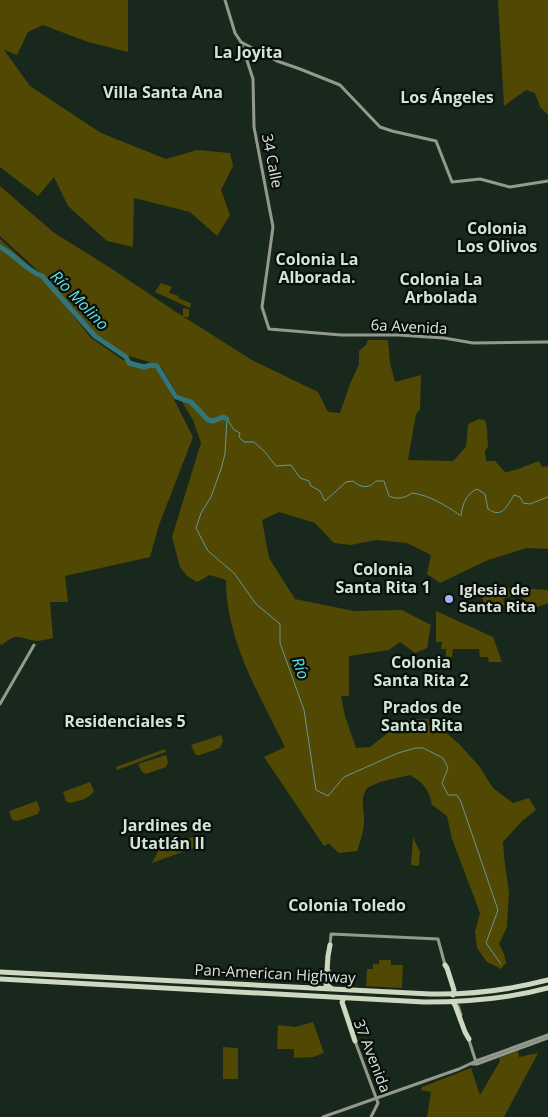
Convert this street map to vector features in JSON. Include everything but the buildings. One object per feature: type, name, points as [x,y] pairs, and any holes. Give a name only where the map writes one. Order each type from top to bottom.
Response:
[{"type":"highway","points":[[330,945],[326,985],[336,990]]},
{"type":"highway","points":[[445,965],[454,990],[453,993]]},
{"type":"highway","name":"Pan-American Highway","points":[[0,972],[336,990],[453,993],[506,990],[548,980]]},
{"type":"highway","points":[[80,976],[80,984]]},
{"type":"highway","name":"Pan-American Highway","points":[[0,979],[342,1000],[453,1002],[500,998],[548,988]]},
{"type":"highway","points":[[187,990],[199,988],[201,983]]},
{"type":"highway","points":[[269,986],[276,995]]},
{"type":"highway","points":[[342,1000],[355,1041]]},
{"type":"highway","points":[[453,1002],[456,1005],[469,1039]]},
{"type":"street","name":"34 Calle","points":[[225,0],[236,37],[241,42],[253,79],[254,127],[273,227],[262,307],[269,329]]},
{"type":"street","points":[[241,42],[277,62],[340,85],[380,127],[392,132],[436,141],[452,182],[480,179],[510,187],[548,181]]},
{"type":"street","points":[[243,49],[247,45]]},
{"type":"street","name":"6a Avenida","points":[[269,329],[339,335],[398,335],[444,338],[473,343],[548,342]]},
{"type":"street","points":[[0,704],[34,645]]},
{"type":"street","points":[[329,985],[331,934],[438,939],[445,965]]},
{"type":"street","points":[[458,1006],[477,1063]]},
{"type":"street","points":[[323,1117],[548,1037]]},
{"type":"street","name":"37 Avenida","points":[[355,1041],[378,1105],[371,1117]]},
{"type":"shaded area","points":[[0,0],[128,0],[128,52],[88,42],[43,25],[28,32],[17,55],[4,50],[30,86],[101,133],[166,159],[197,150],[230,153],[233,166],[221,190],[230,215],[217,236],[190,212],[134,198],[133,247],[107,241],[68,206],[54,177],[38,196],[0,167]]},
{"type":"shaded area","points":[[498,0],[548,0],[548,115],[540,107],[535,93],[526,90],[504,106]]},
{"type":"shaded area","points":[[0,186],[53,232],[176,312],[183,316],[183,308],[189,309],[189,317],[184,317],[252,360],[318,392],[328,412],[340,413],[359,364],[359,351],[366,345],[368,340],[388,340],[390,363],[395,382],[421,375],[420,409],[416,414],[408,460],[453,461],[466,447],[468,424],[479,419],[485,420],[487,429],[488,447],[485,451],[486,461],[495,461],[505,472],[539,461],[542,467],[548,466],[548,549],[527,548],[488,560],[440,583],[427,574],[431,555],[407,543],[376,540],[351,545],[334,543],[315,523],[279,512],[262,520],[269,558],[295,599],[354,611],[402,610],[431,625],[427,648],[415,653],[400,642],[389,650],[349,656],[349,696],[341,696],[345,716],[356,748],[370,747],[398,725],[405,725],[405,720],[429,719],[429,725],[441,728],[460,745],[479,766],[493,788],[513,803],[529,798],[536,810],[522,821],[503,842],[509,893],[507,927],[499,944],[506,963],[501,969],[487,962],[477,948],[475,932],[480,913],[452,839],[447,816],[432,805],[425,787],[419,781],[410,775],[380,782],[367,788],[363,801],[364,828],[357,851],[339,853],[330,843],[324,846],[264,757],[285,747],[255,687],[238,645],[227,602],[226,580],[210,575],[197,582],[187,576],[180,567],[172,537],[201,443],[193,420],[160,365],[122,354],[96,334],[47,279],[0,236]]},
{"type":"shaded area","points":[[0,239],[46,281],[91,338],[123,360],[158,368],[193,437],[159,525],[150,557],[65,576],[68,602],[50,602],[53,638],[36,641],[15,637],[2,645],[0,644]]},
{"type":"shaded area","points":[[161,283],[172,287],[169,293],[191,303],[190,308],[155,292]]},
{"type":"shaded area","points":[[513,586],[516,594],[503,599],[505,605],[487,612],[482,598]]},
{"type":"shaded area","points":[[519,588],[548,590],[548,603],[527,611]]},
{"type":"shaded area","points":[[436,611],[493,637],[502,662],[489,662],[488,657],[480,657],[479,649],[453,649],[452,657],[446,657],[446,649],[441,649],[442,642],[436,642]]},
{"type":"shaded area","points":[[221,735],[223,741],[220,748],[196,755],[191,745]]},
{"type":"shaded area","points":[[165,749],[166,752],[117,770],[116,767]]},
{"type":"shaded area","points":[[166,755],[168,762],[166,767],[146,774],[142,772],[138,764]]},
{"type":"shaded area","points":[[90,782],[94,791],[89,796],[76,802],[69,803],[66,801],[63,792]]},
{"type":"shaded area","points":[[37,801],[40,809],[38,814],[17,821],[12,820],[9,811]]},
{"type":"shaded area","points":[[193,837],[205,844],[152,863],[160,848]]},
{"type":"shaded area","points":[[413,837],[420,852],[419,866],[411,865]]},
{"type":"shaded area","points":[[379,960],[391,960],[391,965],[403,965],[402,988],[366,986],[367,969],[373,969],[373,964],[379,964]]},
{"type":"shaded area","points":[[313,1022],[324,1053],[313,1057],[294,1058],[294,1049],[277,1049],[278,1025],[295,1027]]},
{"type":"shaded area","points":[[223,1047],[238,1048],[238,1079],[223,1079]]},
{"type":"shaded area","points":[[518,1051],[519,1057],[538,1053],[504,1117],[427,1117],[431,1092],[421,1090],[422,1087],[471,1068],[480,1095],[500,1061],[499,1058]]},
{"type":"waterway","name":"Río Molino","points":[[0,247],[42,276],[95,336],[126,357],[129,363],[144,367],[157,366],[176,397],[191,402],[208,420],[213,421],[223,417],[227,419]]},
{"type":"waterway","name":"Río","points":[[227,419],[225,454],[221,469],[211,497],[201,513],[196,528],[208,551],[234,573],[256,604],[280,624],[280,643],[304,710],[316,790],[328,796],[344,777],[398,753],[416,748],[423,748],[443,758],[448,768],[442,783],[448,795],[457,795],[461,802],[498,910],[486,943],[501,964]]},
{"type":"waterway","name":"Río Molino","points":[[227,419],[234,430],[240,433],[239,437],[244,442],[254,442],[276,466],[291,465],[300,478],[309,481],[311,486],[320,491],[325,501],[346,482],[353,481],[365,487],[376,481],[384,481],[389,496],[398,498],[412,493],[418,494],[450,508],[461,516],[465,500],[477,489],[485,494],[488,509],[497,513],[504,510],[514,495],[520,497],[523,503],[530,504],[548,497]]},
{"type":"place","name":"Iglesia de Santa Rita","points":[[449,599]]},
{"type":"district","name":"La Joyita","points":[[248,52]]},
{"type":"district","name":"Villa Santa Ana","points":[[163,92]]},
{"type":"district","name":"Los Ángeles","points":[[447,97]]},
{"type":"district","name":"Colonia Los Olivos","points":[[497,237]]},
{"type":"district","name":"Colonia La Alborada.","points":[[317,268]]},
{"type":"district","name":"Colonia La Arbolada","points":[[441,288]]},
{"type":"district","name":"Colonia Santa Rita 1","points":[[383,578]]},
{"type":"district","name":"Colonia Santa Rita 2","points":[[421,671]]},
{"type":"district","name":"Prados de Santa Rita","points":[[422,716]]},
{"type":"district","name":"Residenciales 5","points":[[125,721]]},
{"type":"district","name":"Jardines de Utatlán II","points":[[167,834]]},
{"type":"district","name":"Colonia Toledo","points":[[347,905]]}]
